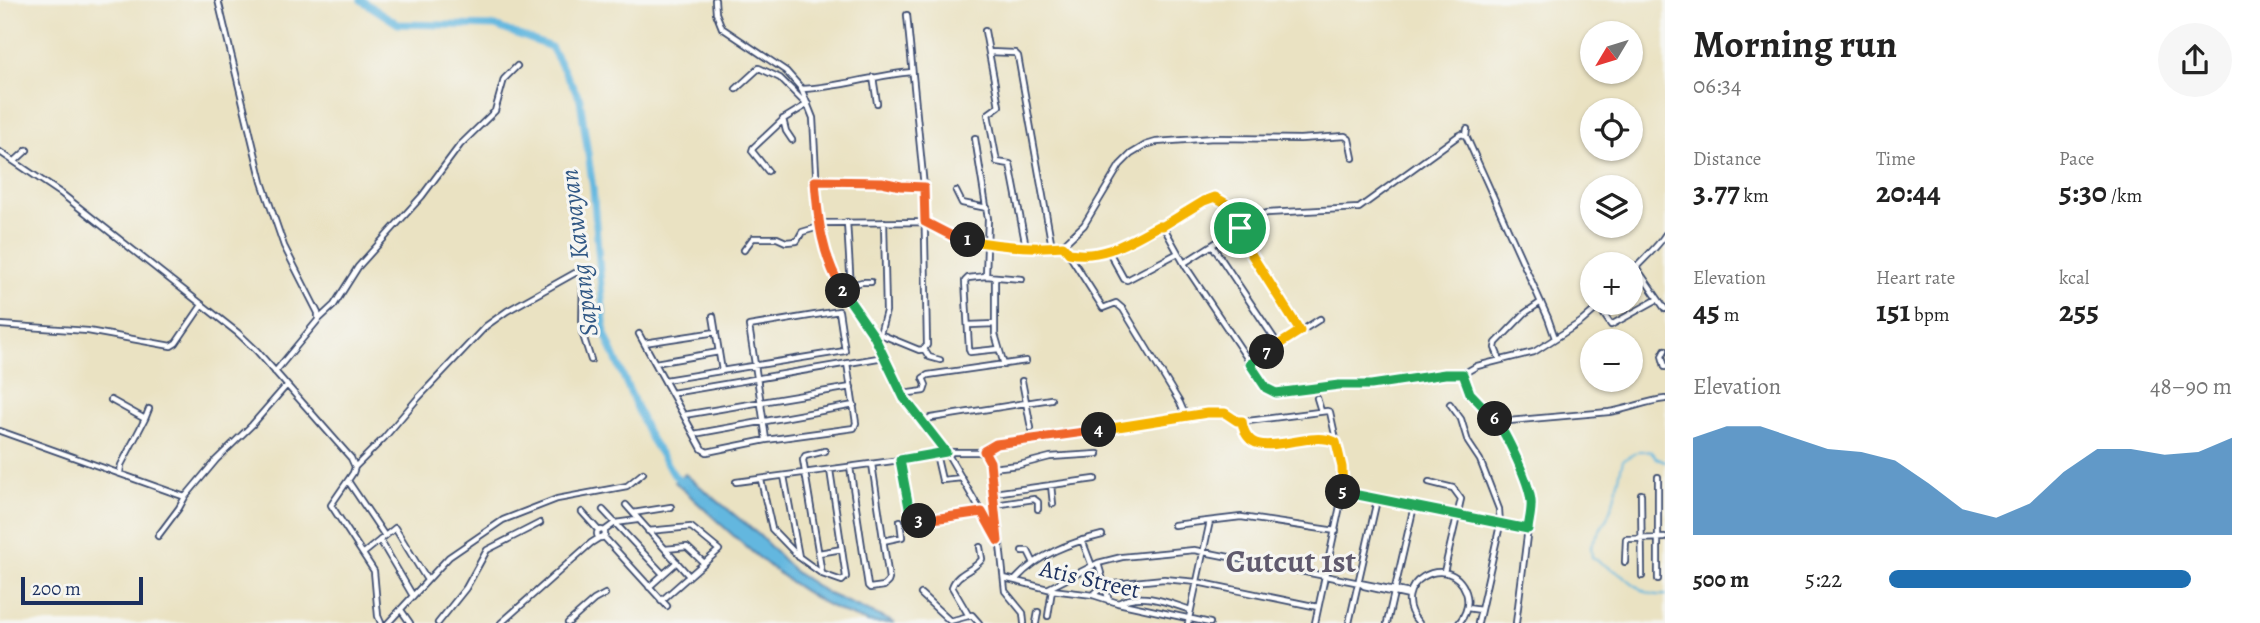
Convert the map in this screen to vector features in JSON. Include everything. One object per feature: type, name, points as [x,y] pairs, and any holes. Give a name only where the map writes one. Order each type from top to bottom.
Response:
[{"type":"street","points":[[218,0],[262,182],[282,240],[314,302],[318,320]]},
{"type":"street","points":[[715,0],[722,28],[786,71],[801,89],[815,132],[818,225],[833,274],[852,306],[877,335],[884,357],[902,394],[946,452],[998,541]]},
{"type":"street","points":[[907,15],[924,187],[927,345],[924,349]]},
{"type":"street","points":[[985,31],[999,107],[988,114],[997,162],[1010,164],[1026,247]]},
{"type":"street","points":[[989,52],[1015,53],[1018,56],[1052,247]]},
{"type":"street","points":[[275,372],[318,320],[334,306],[358,267],[422,196],[460,145],[495,111],[504,79],[517,66]]},
{"type":"street","points":[[736,89],[759,68],[780,78],[807,104]]},
{"type":"street","points":[[801,89],[827,88],[873,77],[912,72]]},
{"type":"street","points":[[873,77],[877,103]]},
{"type":"street","points":[[768,171],[752,149],[783,120],[807,104]]},
{"type":"street","points":[[783,120],[792,140]]},
{"type":"street","points":[[1467,129],[1466,136],[1555,338]]},
{"type":"street","points":[[744,250],[753,239],[797,241],[802,232],[818,225],[847,222],[925,222],[958,239],[1026,247],[1063,246],[1084,225],[1120,165],[1138,149],[1156,142],[1214,138],[1300,139],[1345,136],[1350,142],[1353,158]]},
{"type":"street","points":[[1184,263],[1267,213],[1359,208],[1458,136],[1466,136]]},
{"type":"street","points":[[975,138],[987,208],[986,276]]},
{"type":"street","points":[[15,161],[27,150]]},
{"type":"street","points":[[0,152],[62,194],[246,341],[347,453],[355,467]]},
{"type":"street","points":[[815,181],[882,182],[924,187]]},
{"type":"street","points":[[956,191],[962,203],[987,208]]},
{"type":"street","points":[[1069,253],[1087,256],[1108,250],[1163,226],[1215,197],[1227,204],[1238,229],[1300,331]]},
{"type":"street","points":[[847,222],[852,306]]},
{"type":"street","points":[[877,335],[886,311],[884,222]]},
{"type":"street","points":[[1163,226],[1184,263],[1266,388],[1276,393],[1463,374],[1477,366],[1534,352],[1589,315]]},
{"type":"street","points":[[1643,259],[1652,249],[1663,244],[1665,235]]},
{"type":"street","points":[[1212,245],[1278,344]]},
{"type":"street","points":[[1063,246],[1103,308],[1116,303],[1123,309],[1186,417]]},
{"type":"street","points":[[1108,250],[1127,280],[1178,253]]},
{"type":"street","points":[[381,623],[374,571],[331,505],[355,467],[486,326],[500,315],[575,272],[583,272],[582,332],[591,360]]},
{"type":"street","points":[[999,349],[970,352],[965,281],[970,277],[986,276],[1022,279]]},
{"type":"street","points":[[1643,277],[1665,309]]},
{"type":"street","points":[[995,278],[995,324],[1004,365]]},
{"type":"street","points":[[851,285],[871,282]]},
{"type":"street","points":[[1643,307],[1658,299]]},
{"type":"street","points":[[1500,360],[1495,348],[1496,343],[1525,313],[1541,302]]},
{"type":"street","points":[[0,325],[88,331],[171,346],[176,343],[202,305]]},
{"type":"street","points":[[665,380],[755,366],[845,351],[839,311],[749,326],[755,366],[758,379],[766,440]]},
{"type":"street","points":[[1606,315],[1610,324],[1629,315]]},
{"type":"street","points":[[713,316],[722,371]]},
{"type":"street","points":[[1250,364],[1320,319]]},
{"type":"street","points":[[969,325],[995,324]]},
{"type":"street","points":[[644,343],[716,332]]},
{"type":"street","points":[[639,334],[702,449],[707,452],[766,440],[854,428],[856,423],[847,363]]},
{"type":"street","points":[[877,335],[919,350],[924,349]]},
{"type":"street","points":[[924,349],[929,357],[940,360]]},
{"type":"street","points":[[1665,350],[1662,356],[1665,368]]},
{"type":"street","points":[[655,363],[719,352]]},
{"type":"street","points":[[672,393],[884,357]]},
{"type":"street","points":[[902,394],[924,391],[926,385],[923,378],[929,375],[1026,361]]},
{"type":"street","points":[[1463,374],[1470,393],[1497,422],[1529,490],[1531,504],[1516,623]]},
{"type":"street","points":[[1022,381],[1031,429]]},
{"type":"street","points":[[158,536],[185,497],[216,460],[252,425],[286,386]]},
{"type":"street","points":[[684,415],[851,387]]},
{"type":"street","points":[[1317,398],[1321,411]]},
{"type":"street","points":[[1497,422],[1609,412],[1665,398]]},
{"type":"street","points":[[924,423],[931,418],[1051,399]]},
{"type":"street","points":[[111,400],[145,419]]},
{"type":"street","points":[[1450,404],[1461,419],[1468,442],[1480,460],[1499,509],[1500,525],[1478,623]]},
{"type":"street","points":[[694,434],[854,405]]},
{"type":"street","points":[[120,473],[121,465],[149,409]]},
{"type":"street","points":[[736,482],[946,452],[984,451],[996,444],[1223,412],[1237,421],[1330,412],[1342,467],[1343,492],[1315,623]]},
{"type":"street","points":[[1242,421],[1247,435],[1262,446],[1335,435]]},
{"type":"street","points":[[0,431],[185,497]]},
{"type":"street","points":[[1328,438],[1336,442]]},
{"type":"street","points":[[822,574],[803,457],[825,451]]},
{"type":"street","points":[[984,451],[991,468],[1005,590],[1023,614],[1024,623]]},
{"type":"street","points":[[936,454],[942,480],[962,478]]},
{"type":"street","points":[[991,468],[1020,465],[1050,457],[1098,454]]},
{"type":"street","points":[[900,460],[909,513],[914,521],[982,512]]},
{"type":"street","points":[[850,467],[870,587],[884,586],[888,582],[872,464]]},
{"type":"street","points":[[761,479],[772,530],[799,557],[822,574],[842,581],[845,580],[842,549],[830,470]]},
{"type":"street","points":[[388,623],[454,552],[503,520],[568,496],[627,486],[643,473]]},
{"type":"street","points":[[783,476],[799,557]]},
{"type":"street","points":[[1658,477],[1658,579]]},
{"type":"street","points":[[994,493],[1095,479]]},
{"type":"street","points":[[348,481],[385,536]]},
{"type":"street","points":[[1429,482],[1453,488],[1461,499],[1444,572]]},
{"type":"street","points":[[1051,485],[1054,504]]},
{"type":"street","points":[[1343,492],[1528,529]]},
{"type":"street","points":[[1641,494],[1642,576]]},
{"type":"street","points":[[995,505],[1034,499],[1038,502],[1038,509]]},
{"type":"street","points":[[1349,623],[1377,500]]},
{"type":"street","points":[[626,505],[689,576]]},
{"type":"street","points":[[1387,623],[1414,506]]},
{"type":"street","points":[[632,513],[671,507]]},
{"type":"street","points":[[603,510],[663,575]]},
{"type":"street","points":[[582,512],[667,606]]},
{"type":"street","points":[[1174,525],[1241,517],[1336,531]]},
{"type":"street","points":[[502,623],[615,523],[638,520]]},
{"type":"street","points":[[883,541],[902,537],[900,521]]},
{"type":"street","points":[[1188,621],[1209,521]]},
{"type":"street","points":[[438,623],[466,588],[487,550],[540,523]]},
{"type":"street","points":[[648,531],[691,527],[719,550],[662,601]]},
{"type":"street","points":[[364,553],[395,528],[427,580]]},
{"type":"street","points":[[1016,579],[1053,551],[1102,535]]},
{"type":"street","points":[[1625,562],[1626,540],[1665,538]]},
{"type":"street","points":[[380,540],[413,596]]},
{"type":"street","points":[[1082,540],[1092,566]]},
{"type":"street","points":[[665,549],[687,547],[705,563]]},
{"type":"street","points":[[979,623],[969,615],[952,583],[958,576],[977,567],[982,559],[980,547]]},
{"type":"street","points":[[818,553],[842,549]]},
{"type":"street","points":[[1048,616],[1051,589],[1098,563],[1158,552],[1194,550],[1360,582],[1364,586],[1409,595]]},
{"type":"street","points":[[1022,551],[1028,551],[1034,563]]},
{"type":"street","points":[[649,587],[677,562]]},
{"type":"street","points":[[1098,563],[1109,601]]},
{"type":"street","points":[[1419,623],[1412,614],[1409,595],[1413,585],[1427,574],[1444,572],[1460,581],[1468,598],[1467,608],[1458,623]]},
{"type":"street","name":"Atis Street","points":[[1004,578],[1093,595],[1188,621],[1210,623]]},
{"type":"street","points":[[1093,595],[1104,585],[1164,579],[1197,582],[1318,607]]},
{"type":"street","points":[[568,623],[605,594]]},
{"type":"street","points":[[921,594],[950,621],[954,622],[969,615]]},
{"type":"street","points":[[1118,603],[1136,597],[1153,598],[1191,610]]},
{"type":"street","points":[[1467,608],[1481,610]]},
{"type":"street","points":[[401,610],[410,623]]},
{"type":"street","points":[[1036,623],[1038,612]]},
{"type":"water","points":[[685,474],[759,535],[795,572],[829,594],[895,623],[868,622],[814,598],[789,581],[741,543],[675,482]]},
{"type":"waterway","name":"Sapang Kawayan","points":[[361,0],[398,24],[495,26],[551,47],[580,99],[593,188],[605,334],[649,436],[674,475],[685,485]]},
{"type":"waterway","points":[[1665,462],[1650,451],[1639,451],[1623,460],[1613,503],[1591,545],[1592,557],[1646,592],[1665,595]]},
{"type":"district","name":"Cutcut 1st","points":[[1291,561]]},
{"type":"route","points":[[815,181],[882,182],[924,187],[925,222],[958,239],[1026,247],[1063,246],[1069,253],[1087,256],[1122,245],[1215,197],[1227,204],[1240,228],[1236,230],[1300,331],[1250,364],[1266,388],[1276,393],[1463,374],[1470,393],[1503,430],[1529,490],[1531,504],[1528,529],[1343,492],[1342,467],[1336,442],[1328,438],[1314,438],[1262,446],[1247,435],[1242,421],[1237,421],[1223,412],[988,447],[984,451],[990,462],[998,541],[982,512],[918,521],[911,518],[900,460],[946,452],[904,398],[874,336],[833,274],[819,227],[815,181]]}]
